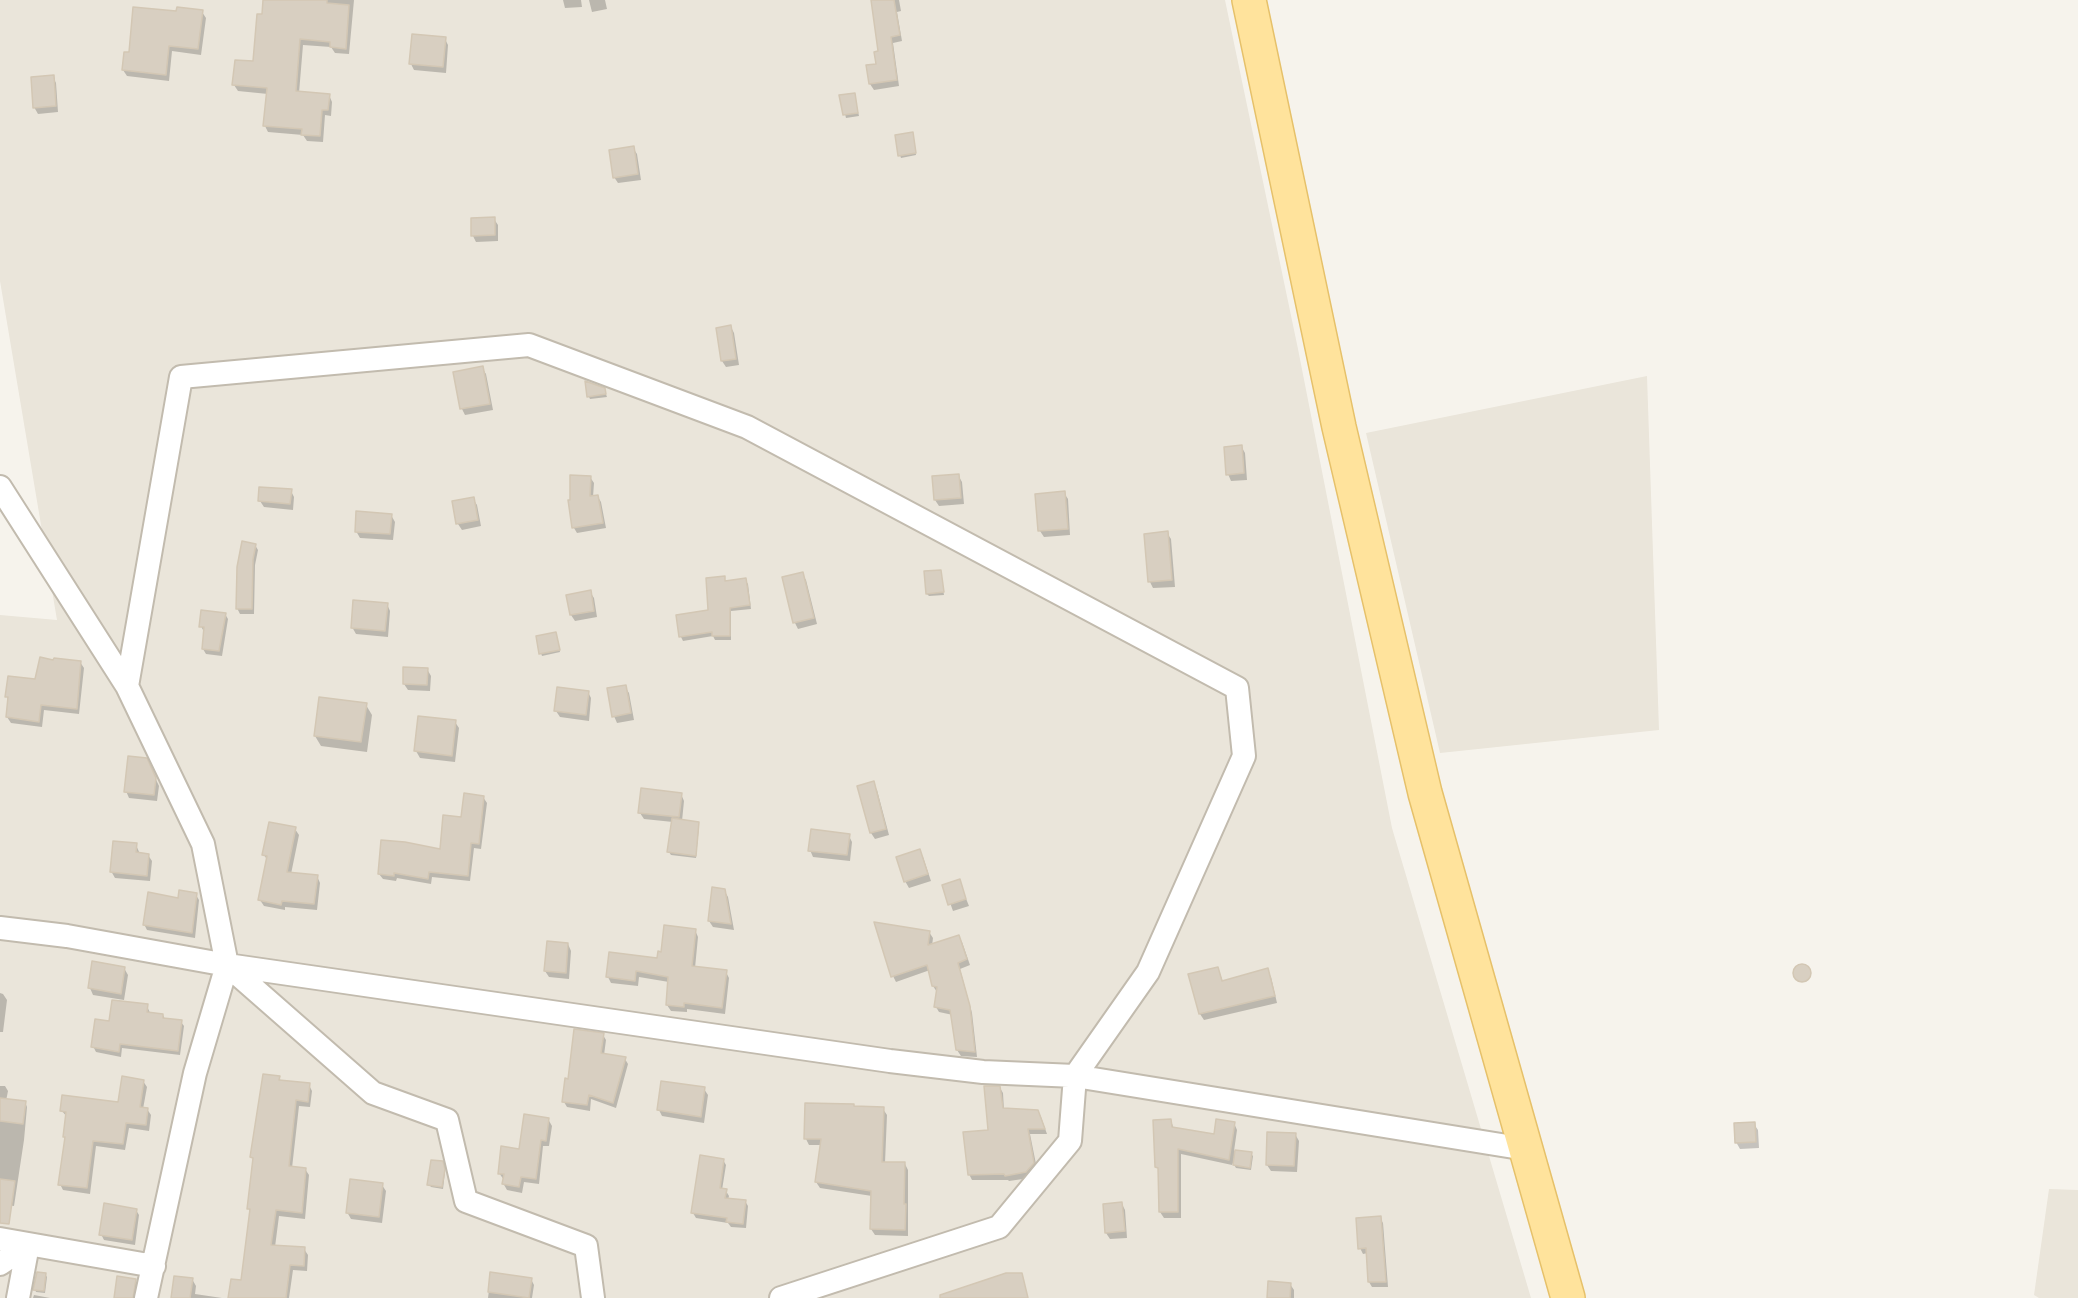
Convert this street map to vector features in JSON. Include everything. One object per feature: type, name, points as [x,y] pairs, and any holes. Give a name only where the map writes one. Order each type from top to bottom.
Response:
[{"type":"main road","points":[[1249,0],[1339,427],[1425,793],[1568,1298]]},
{"type":"street","points":[[127,686],[182,377],[529,345],[747,427],[1237,688],[1244,756],[1148,972],[1075,1076],[1071,1141],[999,1227],[781,1298]]},
{"type":"street","points":[[0,487],[127,686],[203,844],[227,965],[195,1073],[146,1298]]},
{"type":"street","points":[[0,928],[67,936],[227,965],[890,1061],[983,1072],[1075,1076],[1526,1149]]},
{"type":"street","points":[[227,965],[373,1093],[447,1120],[466,1201],[586,1246],[593,1298]]},
{"type":"street","points":[[0,1239],[154,1266]]},
{"type":"street","points":[[0,1264],[28,1245]]},
{"type":"street","points":[[18,1298],[28,1245]]},
{"type":"shaded area","points":[[0,0],[1225,0],[1298,349],[1392,828],[1531,1298],[0,1298],[0,615],[57,620],[0,281]]},
{"type":"shaded area","points":[[1647,376],[1659,730],[1440,753],[1366,433]]},
{"type":"shaded area","points":[[2049,1189],[2078,1190],[2078,1298],[2039,1298],[2034,1295]]},
{"type":"building","points":[[263,0],[327,0],[327,3],[349,5],[346,49],[330,47],[330,42],[300,39],[296,91],[330,94],[328,110],[322,110],[320,136],[301,135],[302,129],[263,126],[267,88],[232,85],[235,60],[253,61],[257,14],[262,14]]},
{"type":"building","points":[[871,0],[894,0],[900,35],[891,37],[897,80],[869,84],[866,65],[876,64],[874,52],[878,51]]},
{"type":"building","points":[[133,7],[176,11],[177,7],[203,10],[198,49],[169,46],[166,75],[122,70],[124,52],[129,52]]},
{"type":"building","points":[[412,34],[446,37],[443,67],[409,64]]},
{"type":"building","points":[[54,75],[56,106],[33,108],[31,77]]},
{"type":"building","points":[[855,93],[858,113],[843,115],[839,95]]},
{"type":"building","points":[[913,132],[916,153],[898,156],[895,135]]},
{"type":"building","points":[[634,146],[638,174],[613,178],[609,150]]},
{"type":"building","points":[[495,217],[495,235],[471,236],[471,218]]},
{"type":"building","points":[[731,325],[736,359],[721,361],[716,328]]},
{"type":"building","points":[[483,366],[490,404],[460,409],[453,372]]},
{"type":"building","points":[[585,381],[605,388],[606,394],[587,397]]},
{"type":"building","points":[[1242,445],[1244,473],[1226,475],[1224,447]]},
{"type":"building","points":[[959,474],[961,498],[934,500],[932,476]]},
{"type":"building","points":[[570,475],[591,476],[590,496],[598,495],[603,523],[572,528],[568,500],[570,500]]},
{"type":"building","points":[[259,487],[292,489],[290,504],[258,501]]},
{"type":"building","points":[[1065,491],[1068,529],[1038,531],[1035,494]]},
{"type":"building","points":[[474,497],[478,520],[456,524],[452,501]]},
{"type":"building","points":[[356,511],[392,514],[390,534],[355,532]]},
{"type":"building","points":[[1168,531],[1172,580],[1148,582],[1144,534]]},
{"type":"building","points":[[242,541],[256,544],[253,559],[252,609],[236,609],[237,567]]},
{"type":"building","points":[[941,570],[944,592],[926,594],[924,571]]},
{"type":"building","points":[[803,572],[814,618],[793,623],[782,577]]},
{"type":"building","points":[[725,576],[725,581],[746,578],[750,605],[730,608],[730,636],[712,636],[712,632],[679,637],[676,615],[708,610],[706,578]]},
{"type":"building","points":[[591,590],[594,611],[570,615],[566,595]]},
{"type":"building","points":[[353,600],[388,603],[385,631],[351,628]]},
{"type":"building","points":[[201,610],[226,613],[219,651],[202,649],[204,627],[199,627]]},
{"type":"building","points":[[556,632],[560,650],[539,654],[536,636]]},
{"type":"building","points":[[40,657],[81,661],[77,709],[41,705],[39,722],[6,717],[8,697],[5,697],[8,676],[35,679]]},
{"type":"building","points":[[403,667],[428,668],[427,685],[403,684]]},
{"type":"building","points":[[626,685],[631,713],[612,717],[607,688]]},
{"type":"building","points":[[557,687],[589,691],[586,715],[554,711]]},
{"type":"building","points":[[319,697],[367,703],[361,742],[314,736]]},
{"type":"building","points":[[418,716],[456,720],[452,756],[414,751]]},
{"type":"building","points":[[128,756],[147,758],[156,778],[154,795],[124,792]]},
{"type":"building","points":[[874,781],[886,829],[870,833],[857,786]]},
{"type":"building","points":[[641,788],[682,793],[679,817],[638,813]]},
{"type":"building","points":[[464,793],[484,796],[479,844],[471,843],[468,876],[429,872],[428,879],[394,873],[394,876],[378,874],[381,840],[440,849],[443,815],[461,817]]},
{"type":"building","points":[[672,818],[699,822],[696,856],[667,852]]},
{"type":"building","points":[[269,822],[296,827],[287,872],[318,875],[314,904],[282,901],[281,905],[258,900],[267,856],[262,855]]},
{"type":"building","points":[[811,829],[850,834],[847,855],[808,851]]},
{"type":"building","points":[[113,841],[137,843],[136,852],[149,854],[147,876],[110,872]]},
{"type":"building","points":[[920,849],[928,874],[904,882],[896,857]]},
{"type":"building","points":[[960,879],[966,899],[948,905],[942,885]]},
{"type":"building","points":[[712,887],[725,889],[731,924],[708,921]]},
{"type":"building","points":[[179,890],[197,893],[192,933],[143,925],[148,892],[178,898]]},
{"type":"building","points":[[874,922],[930,931],[928,945],[959,935],[967,959],[958,963],[970,1006],[975,1052],[956,1050],[950,1010],[934,1007],[937,987],[932,986],[927,965],[891,977]]},
{"type":"building","points":[[664,925],[696,929],[692,966],[727,970],[722,1008],[684,1003],[684,1007],[666,1005],[668,977],[636,971],[635,981],[606,977],[609,952],[657,958],[658,951],[661,952]]},
{"type":"building","points":[[547,941],[568,943],[566,973],[544,971]]},
{"type":"building","points":[[92,961],[125,967],[121,994],[88,988]]},
{"type":"building","points":[[1802,964],[1808,967],[1811,973],[1808,979],[1802,982],[1796,979],[1793,973],[1796,967]]},
{"type":"building","points":[[1218,967],[1222,981],[1268,968],[1275,996],[1199,1014],[1188,974]]},
{"type":"building","points":[[112,1000],[148,1004],[147,1012],[163,1014],[163,1018],[182,1020],[178,1051],[120,1044],[119,1052],[91,1047],[95,1019],[109,1021]]},
{"type":"building","points":[[574,1029],[604,1033],[601,1053],[626,1057],[613,1103],[589,1095],[587,1105],[562,1102],[565,1078],[568,1079]]},
{"type":"building","points":[[263,1074],[280,1076],[279,1080],[310,1083],[308,1102],[296,1100],[289,1166],[306,1168],[302,1213],[276,1210],[271,1245],[305,1247],[304,1266],[290,1265],[286,1298],[228,1298],[231,1279],[241,1280],[250,1209],[247,1209],[253,1158],[250,1157]]},
{"type":"building","points":[[122,1076],[144,1080],[140,1107],[148,1108],[146,1125],[126,1123],[123,1144],[93,1141],[87,1188],[58,1185],[65,1137],[63,1137],[66,1112],[60,1111],[62,1095],[118,1102]]},
{"type":"building","points":[[661,1081],[705,1087],[701,1117],[657,1110]]},
{"type":"building","points":[[984,1086],[1000,1086],[1003,1108],[1038,1110],[1045,1129],[1028,1129],[1034,1163],[1026,1172],[1005,1176],[1004,1174],[968,1175],[963,1132],[988,1130]]},
{"type":"building","points":[[0,1098],[26,1101],[23,1124],[0,1121]]},
{"type":"building","points":[[805,1103],[884,1107],[882,1162],[905,1162],[905,1230],[870,1229],[871,1191],[815,1182],[821,1139],[804,1139]]},
{"type":"building","points":[[524,1114],[549,1118],[546,1141],[541,1140],[536,1179],[521,1177],[519,1187],[502,1184],[504,1174],[498,1174],[501,1146],[519,1149]]},
{"type":"building","points":[[1171,1119],[1172,1127],[1214,1134],[1216,1119],[1235,1122],[1229,1160],[1178,1149],[1178,1212],[1159,1212],[1158,1168],[1155,1167],[1153,1120]]},
{"type":"building","points":[[1755,1122],[1756,1142],[1735,1143],[1734,1123]]},
{"type":"building","points":[[1267,1132],[1296,1133],[1294,1166],[1266,1165]]},
{"type":"building","points":[[1235,1150],[1252,1152],[1250,1168],[1233,1165]]},
{"type":"building","points":[[700,1155],[724,1159],[720,1188],[727,1189],[725,1198],[746,1200],[743,1224],[726,1222],[727,1218],[691,1213]]},
{"type":"building","points":[[431,1160],[443,1161],[445,1169],[442,1187],[427,1185]]},
{"type":"building","points":[[0,1179],[15,1181],[9,1224],[0,1223]]},
{"type":"building","points":[[350,1179],[383,1183],[379,1217],[346,1213]]},
{"type":"building","points":[[1122,1202],[1125,1231],[1105,1233],[1103,1204]]},
{"type":"building","points":[[104,1203],[137,1209],[132,1240],[99,1235]]},
{"type":"building","points":[[1381,1216],[1386,1282],[1368,1282],[1366,1248],[1358,1249],[1356,1218]]},
{"type":"building","points":[[37,1272],[46,1273],[44,1291],[33,1290]]},
{"type":"building","points":[[490,1272],[532,1278],[529,1298],[488,1292]]},
{"type":"building","points":[[1006,1273],[1022,1273],[1028,1298],[940,1298],[940,1295]]},
{"type":"building","points":[[117,1276],[136,1279],[133,1298],[114,1298]]},
{"type":"building","points":[[174,1276],[193,1278],[190,1298],[171,1298]]},
{"type":"building","points":[[1268,1281],[1291,1283],[1290,1298],[1267,1298]]}]
